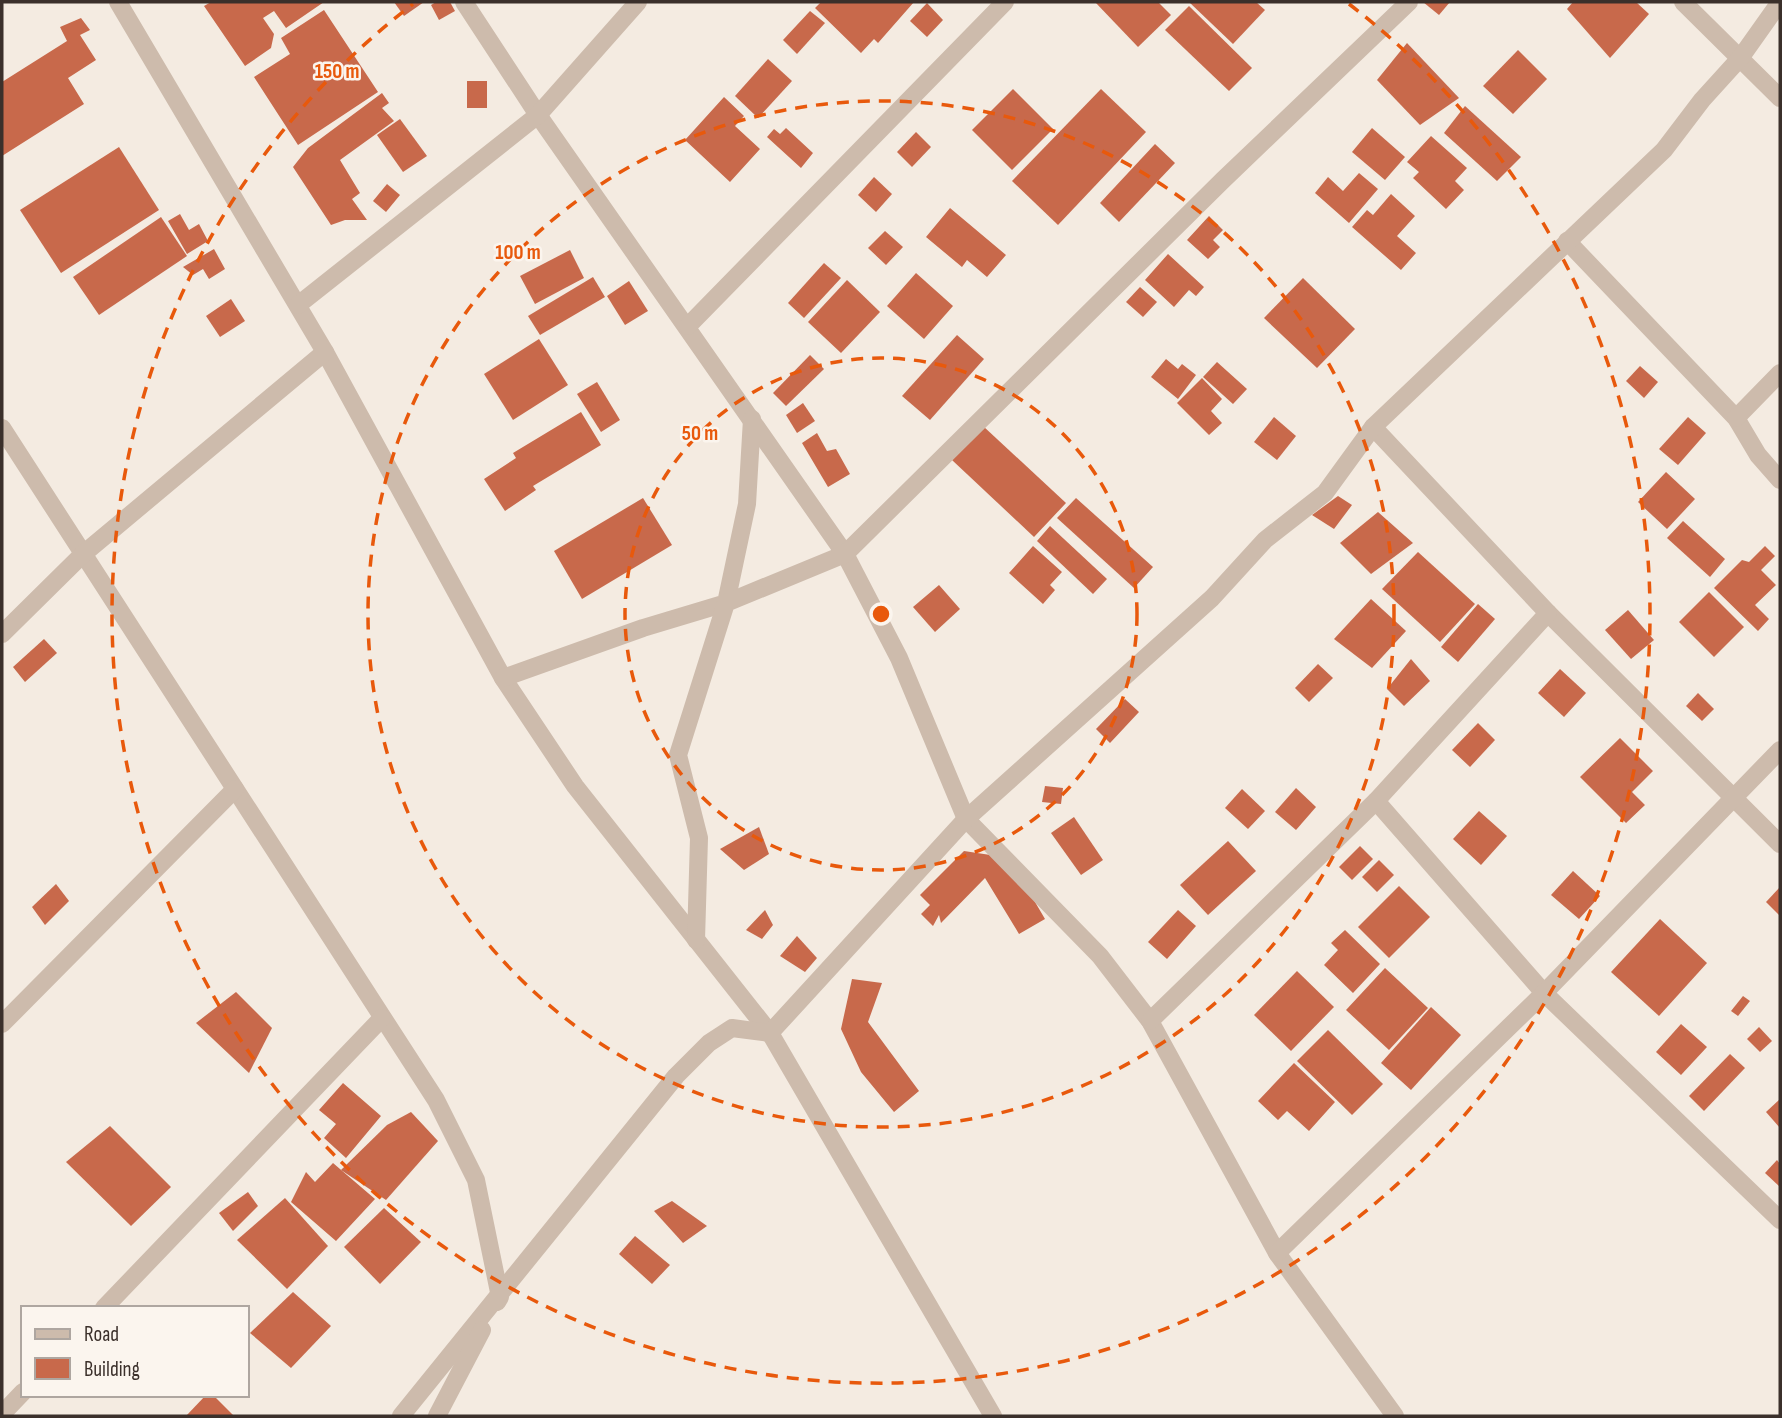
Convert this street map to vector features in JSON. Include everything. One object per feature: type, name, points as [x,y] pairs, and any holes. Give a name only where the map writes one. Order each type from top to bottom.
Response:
[{"type":"street","points":[[118,2],[325,352],[503,678],[575,786],[770,1033],[993,1416]]},
{"type":"street","points":[[464,2],[538,115],[688,326],[845,555],[899,657],[966,819],[1100,956],[1150,1020],[1278,1252],[1395,1416]]},
{"type":"street","points":[[298,305],[538,115],[638,2]]},
{"type":"street","points":[[688,326],[1005,2]]},
{"type":"street","points":[[503,678],[643,628],[726,603],[845,555],[1223,180],[1409,2]]},
{"type":"street","points":[[1684,2],[1780,98]]},
{"type":"street","points":[[770,1033],[966,819],[1212,598],[1265,540],[1325,493],[1373,427],[1664,150],[1702,100],[1741,57],[1780,2]]},
{"type":"street","points":[[1567,241],[1736,418],[1758,455],[1780,480]]},
{"type":"street","points":[[2,634],[82,555],[325,352]]},
{"type":"street","points":[[1736,418],[1780,373]]},
{"type":"street","points":[[696,940],[699,838],[678,755],[726,603],[747,504],[752,419]]},
{"type":"street","points":[[1373,427],[1548,613],[1780,844]]},
{"type":"street","points":[[2,428],[436,1100],[476,1180],[500,1297],[436,1416]]},
{"type":"street","points":[[1150,1020],[1376,801],[1548,613]]},
{"type":"street","points":[[1278,1252],[1544,993],[1780,750]]},
{"type":"street","points":[[2,1024],[235,789]]},
{"type":"street","points":[[1376,801],[1544,993],[1780,1220]]},
{"type":"street","points":[[106,1306],[382,1018]]},
{"type":"street","points":[[401,1416],[500,1297],[676,1076],[709,1043],[732,1028],[770,1033]]},
{"type":"street","points":[[2,1414],[21,1394]]},
{"type":"building","points":[[211,2],[324,2],[286,28],[274,11],[263,18],[274,34],[271,48],[245,66],[204,6]]},
{"type":"building","points":[[394,2],[424,2],[404,16]]},
{"type":"building","points":[[436,2],[450,2],[455,11],[439,20],[431,5]]},
{"type":"building","points":[[821,2],[914,2],[878,43],[874,39],[861,53],[815,8]]},
{"type":"building","points":[[1095,2],[1158,2],[1171,15],[1138,47]]},
{"type":"building","points":[[1189,2],[1256,2],[1265,10],[1233,44]]},
{"type":"building","points":[[1423,2],[1450,2],[1439,15]]},
{"type":"building","points":[[1573,2],[1636,2],[1649,14],[1610,58],[1567,9]]},
{"type":"building","points":[[927,3],[943,20],[927,37],[910,21]]},
{"type":"building","points":[[1189,6],[1252,68],[1229,91],[1165,30]]},
{"type":"building","points":[[324,10],[378,92],[298,145],[254,77],[290,54],[281,38]]},
{"type":"building","points":[[810,11],[825,23],[797,54],[783,40]]},
{"type":"building","points":[[81,18],[90,30],[80,35],[96,60],[68,78],[84,104],[2,156],[2,82],[67,41],[60,27]]},
{"type":"building","points":[[1407,43],[1459,98],[1420,125],[1377,80]]},
{"type":"building","points":[[1518,50],[1547,79],[1513,114],[1483,86]]},
{"type":"building","points":[[768,59],[792,81],[758,118],[735,96]]},
{"type":"building","points":[[467,81],[487,81],[487,108],[467,108]]},
{"type":"building","points":[[1013,89],[1053,129],[1012,170],[972,130]]},
{"type":"building","points":[[1101,89],[1146,132],[1058,225],[1012,181]]},
{"type":"building","points":[[382,93],[389,103],[382,108],[394,121],[340,160],[360,193],[352,199],[367,220],[345,220],[331,225],[293,167],[308,148]]},
{"type":"building","points":[[724,97],[744,116],[735,126],[760,149],[730,182],[685,140]]},
{"type":"building","points":[[1465,106],[1521,157],[1497,181],[1444,133]]},
{"type":"building","points":[[400,119],[427,156],[403,172],[377,135]]},
{"type":"building","points":[[786,128],[813,153],[801,168],[767,137],[774,129],[780,134]]},
{"type":"building","points":[[1372,128],[1405,157],[1385,180],[1352,152]]},
{"type":"building","points":[[916,132],[931,147],[912,167],[897,152]]},
{"type":"building","points":[[1431,136],[1467,168],[1455,181],[1464,190],[1446,209],[1413,178],[1419,172],[1407,162]]},
{"type":"building","points":[[1155,144],[1175,163],[1119,222],[1100,203]]},
{"type":"building","points":[[119,147],[159,210],[61,273],[20,210]]},
{"type":"building","points":[[1359,173],[1378,189],[1349,223],[1315,193],[1328,177],[1343,191]]},
{"type":"building","points":[[874,177],[892,194],[876,212],[858,195]]},
{"type":"building","points":[[387,184],[400,195],[386,212],[373,201]]},
{"type":"building","points":[[1391,194],[1415,216],[1397,236],[1416,253],[1401,270],[1352,227],[1367,210],[1373,215]]},
{"type":"building","points":[[950,208],[1006,255],[987,277],[967,260],[962,267],[926,237]]},
{"type":"building","points":[[180,214],[189,230],[199,224],[208,241],[187,254],[168,221]]},
{"type":"building","points":[[1209,216],[1223,230],[1213,240],[1220,247],[1208,259],[1187,240]]},
{"type":"building","points":[[161,217],[187,256],[99,315],[73,277]]},
{"type":"building","points":[[885,231],[903,247],[886,265],[868,248]]},
{"type":"building","points":[[214,249],[225,269],[209,279],[203,269],[193,275],[183,267]]},
{"type":"building","points":[[570,250],[584,278],[535,304],[520,276]]},
{"type":"building","points":[[1168,254],[1204,287],[1196,296],[1189,290],[1174,307],[1145,280]]},
{"type":"building","points":[[824,263],[841,278],[804,318],[788,303]]},
{"type":"building","points":[[916,273],[953,306],[924,339],[887,306]]},
{"type":"building","points":[[593,277],[605,297],[540,335],[528,316]]},
{"type":"building","points":[[1303,278],[1355,329],[1317,368],[1264,318]]},
{"type":"building","points":[[847,280],[880,312],[841,353],[808,322]]},
{"type":"building","points":[[629,281],[648,311],[625,325],[607,296]]},
{"type":"building","points":[[1140,287],[1157,302],[1143,317],[1126,302]]},
{"type":"building","points":[[231,299],[245,321],[220,337],[206,316]]},
{"type":"building","points":[[957,335],[984,359],[930,420],[902,396]]},
{"type":"building","points":[[539,339],[568,385],[513,420],[484,374]]},
{"type":"building","points":[[810,355],[824,369],[786,406],[773,393]]},
{"type":"building","points":[[1166,359],[1178,369],[1182,364],[1196,375],[1178,399],[1151,377]]},
{"type":"building","points":[[1217,362],[1247,389],[1233,404],[1203,377]]},
{"type":"building","points":[[1640,366],[1658,382],[1644,398],[1626,381]]},
{"type":"building","points":[[1202,378],[1222,399],[1211,411],[1222,423],[1209,435],[1177,403]]},
{"type":"building","points":[[597,382],[620,420],[601,432],[577,394]]},
{"type":"building","points":[[803,403],[815,421],[797,433],[786,415]]},
{"type":"building","points":[[581,412],[601,445],[533,486],[536,490],[505,511],[484,479],[516,458],[513,453]]},
{"type":"building","points":[[1274,417],[1296,436],[1277,460],[1254,442]]},
{"type":"building","points":[[1688,417],[1706,433],[1678,465],[1659,449]]},
{"type":"building","points":[[983,426],[1066,503],[1034,537],[952,460]]},
{"type":"building","points":[[817,433],[827,451],[836,449],[850,474],[828,487],[802,443]]},
{"type":"building","points":[[1666,472],[1695,499],[1667,529],[1638,502]]},
{"type":"building","points":[[1338,496],[1352,505],[1334,529],[1312,515]]},
{"type":"building","points":[[643,498],[672,545],[582,599],[554,551]]},
{"type":"building","points":[[1076,498],[1153,567],[1134,588],[1057,518]]},
{"type":"building","points":[[1378,512],[1413,543],[1371,574],[1340,543]]},
{"type":"building","points":[[1683,521],[1725,559],[1710,577],[1667,538]]},
{"type":"building","points":[[1050,526],[1107,579],[1093,594],[1037,541]]},
{"type":"building","points":[[1033,546],[1062,572],[1050,585],[1055,590],[1043,604],[1009,573]]},
{"type":"building","points":[[1765,546],[1775,556],[1761,570],[1776,585],[1755,605],[1769,619],[1758,631],[1714,588],[1742,560],[1749,562]]},
{"type":"building","points":[[1418,552],[1475,604],[1440,642],[1382,589]]},
{"type":"building","points":[[939,585],[960,609],[935,632],[913,607]]},
{"type":"building","points":[[1709,592],[1744,627],[1714,657],[1679,622]]},
{"type":"building","points":[[1371,599],[1406,631],[1372,668],[1334,639]]},
{"type":"building","points":[[1478,604],[1495,619],[1458,662],[1441,647]]},
{"type":"building","points":[[1628,610],[1654,640],[1631,659],[1605,630]]},
{"type":"building","points":[[44,639],[57,653],[25,682],[13,667]]},
{"type":"building","points":[[1411,659],[1430,681],[1404,706],[1387,689]]},
{"type":"building","points":[[1318,664],[1333,678],[1309,702],[1295,688]]},
{"type":"building","points":[[1560,669],[1586,693],[1564,717],[1538,693]]},
{"type":"building","points":[[1698,693],[1714,709],[1702,721],[1686,706]]},
{"type":"building","points":[[1125,699],[1139,712],[1110,743],[1096,729]]},
{"type":"building","points":[[1478,723],[1495,740],[1470,767],[1452,750]]},
{"type":"building","points":[[1620,738],[1653,771],[1632,792],[1645,805],[1626,823],[1580,777]]},
{"type":"building","points":[[1045,786],[1063,788],[1061,804],[1042,802]]},
{"type":"building","points":[[1296,788],[1316,807],[1296,830],[1275,812]]},
{"type":"building","points":[[1242,789],[1265,811],[1248,829],[1225,808]]},
{"type":"building","points":[[1479,811],[1507,836],[1481,865],[1453,839]]},
{"type":"building","points":[[1074,817],[1103,860],[1081,875],[1051,833]]},
{"type":"building","points":[[759,827],[769,854],[744,870],[720,849]]},
{"type":"building","points":[[1228,841],[1256,871],[1208,915],[1180,885]]},
{"type":"building","points":[[1360,846],[1373,859],[1352,880],[1339,867]]},
{"type":"building","points":[[964,851],[997,856],[1028,890],[1045,919],[1019,934],[985,878],[941,923],[939,915],[933,926],[921,914],[930,905],[920,895]]},
{"type":"building","points":[[1379,860],[1394,875],[1377,892],[1362,877]]},
{"type":"building","points":[[1573,871],[1600,896],[1579,919],[1551,895]]},
{"type":"building","points":[[56,884],[69,901],[45,925],[32,907]]},
{"type":"building","points":[[1399,886],[1430,917],[1389,958],[1358,927]]},
{"type":"building","points":[[1780,887],[1780,916],[1766,902]]},
{"type":"building","points":[[765,910],[773,925],[762,939],[746,930]]},
{"type":"building","points":[[1178,910],[1196,926],[1167,959],[1148,942]]},
{"type":"building","points":[[1660,919],[1707,963],[1659,1016],[1611,972]]},
{"type":"building","points":[[1345,930],[1380,964],[1353,993],[1324,965],[1338,950],[1331,943]]},
{"type":"building","points":[[797,936],[817,958],[805,972],[780,956]]},
{"type":"building","points":[[1385,968],[1428,1008],[1389,1050],[1346,1010]]},
{"type":"building","points":[[1297,971],[1334,1007],[1291,1051],[1254,1015]]},
{"type":"building","points":[[852,979],[882,983],[868,1022],[919,1091],[894,1112],[861,1072],[841,1029]]},
{"type":"building","points":[[236,992],[272,1028],[249,1073],[196,1023]]},
{"type":"building","points":[[1743,996],[1750,1001],[1738,1016],[1731,1011]]},
{"type":"building","points":[[1431,1007],[1461,1035],[1411,1090],[1381,1063]]},
{"type":"building","points":[[1681,1024],[1707,1047],[1681,1075],[1656,1052]]},
{"type":"building","points":[[1759,1027],[1772,1041],[1760,1052],[1747,1039]]},
{"type":"building","points":[[1328,1030],[1383,1084],[1352,1115],[1297,1061]]},
{"type":"building","points":[[1730,1054],[1745,1068],[1704,1111],[1689,1096]]},
{"type":"building","points":[[1294,1063],[1335,1102],[1309,1131],[1287,1111],[1278,1120],[1258,1101]]},
{"type":"building","points":[[343,1083],[381,1116],[346,1158],[324,1138],[336,1124],[319,1110]]},
{"type":"building","points":[[1780,1099],[1780,1128],[1766,1112]]},
{"type":"building","points":[[411,1112],[438,1141],[386,1200],[341,1170],[387,1125]]},
{"type":"building","points":[[110,1126],[171,1187],[131,1226],[66,1162]]},
{"type":"building","points":[[1777,1160],[1780,1164],[1780,1187],[1765,1173]]},
{"type":"building","points":[[333,1163],[375,1199],[336,1241],[291,1202],[306,1172],[315,1182]]},
{"type":"building","points":[[248,1192],[258,1206],[233,1231],[219,1213]]},
{"type":"building","points":[[285,1198],[328,1246],[287,1289],[237,1240]]},
{"type":"building","points":[[672,1201],[707,1226],[683,1243],[654,1211]]},
{"type":"building","points":[[384,1208],[421,1242],[380,1284],[344,1247]]},
{"type":"building","points":[[635,1236],[670,1265],[652,1284],[619,1254]]},
{"type":"building","points":[[293,1292],[331,1326],[291,1368],[250,1333]]},
{"type":"building","points":[[204,1397],[215,1397],[234,1416],[186,1416]]}]
